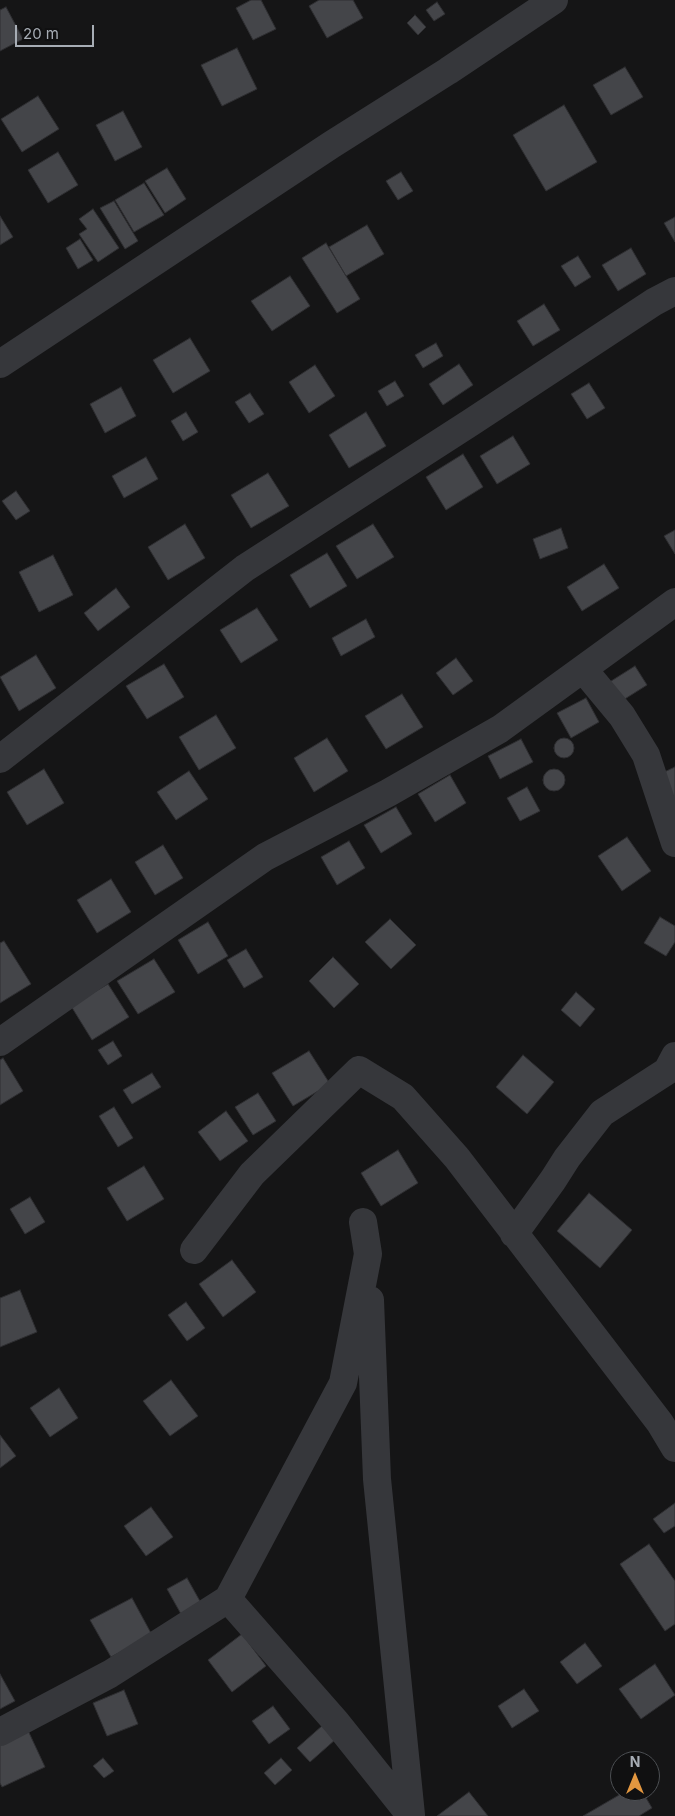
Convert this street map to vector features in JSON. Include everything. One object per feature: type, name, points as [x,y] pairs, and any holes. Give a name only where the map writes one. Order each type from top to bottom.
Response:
[{"type":"street","points":[[0,364],[554,0]]},
{"type":"street","points":[[0,759],[245,568],[654,302],[675,291]]},
{"type":"street","points":[[0,1042],[265,857],[388,792],[500,729],[675,602]]},
{"type":"street","points":[[583,669],[622,716],[646,755],[675,842]]},
{"type":"street","points":[[514,1234],[567,1158],[602,1113],[672,1069]]},
{"type":"street","points":[[194,1250],[252,1174],[359,1070],[403,1097],[457,1158],[660,1423],[675,1448]]},
{"type":"street","points":[[363,1222],[368,1254],[377,1479],[411,1816]]},
{"type":"street","points":[[0,1732],[110,1674],[228,1599],[343,1383],[368,1254]]},
{"type":"street","points":[[228,1599],[336,1722],[411,1816]]},
{"type":"building","points":[[251,0],[261,0],[276,29],[253,40],[236,8]]},
{"type":"building","points":[[319,0],[353,0],[363,18],[327,38],[309,6]]},
{"type":"building","points":[[437,2],[445,14],[434,21],[426,10]]},
{"type":"building","points":[[6,7],[23,39],[0,51],[0,10]]},
{"type":"building","points":[[415,15],[426,27],[418,35],[407,23]]},
{"type":"building","points":[[237,48],[257,89],[222,106],[201,65]]},
{"type":"building","points":[[625,67],[643,97],[611,115],[593,85]]},
{"type":"building","points":[[38,96],[59,129],[22,152],[1,119]]},
{"type":"building","points":[[564,105],[597,162],[546,191],[513,135]]},
{"type":"building","points":[[123,111],[142,147],[115,161],[96,125]]},
{"type":"building","points":[[58,152],[78,185],[48,203],[28,170]]},
{"type":"building","points":[[167,168],[186,199],[165,213],[145,181]]},
{"type":"building","points":[[401,172],[413,191],[398,200],[386,181]]},
{"type":"building","points":[[144,183],[164,215],[134,232],[115,200]]},
{"type":"building","points":[[114,201],[138,241],[125,249],[100,208]]},
{"type":"building","points":[[93,209],[119,248],[98,262],[79,234],[87,229],[79,219]]},
{"type":"building","points":[[0,216],[13,237],[0,245]]},
{"type":"building","points":[[675,217],[675,242],[664,223]]},
{"type":"building","points":[[367,225],[384,254],[346,276],[329,247]]},
{"type":"building","points":[[80,239],[93,260],[78,269],[66,248]]},
{"type":"building","points":[[326,243],[360,299],[337,313],[302,258]]},
{"type":"building","points":[[631,248],[646,274],[618,291],[602,265]]},
{"type":"building","points":[[578,256],[591,277],[575,287],[561,266]]},
{"type":"building","points":[[290,276],[310,306],[272,331],[251,301]]},
{"type":"building","points":[[544,304],[560,330],[533,346],[517,321]]},
{"type":"building","points":[[190,338],[210,371],[173,393],[153,360]]},
{"type":"building","points":[[436,343],[443,356],[423,368],[415,355]]},
{"type":"building","points":[[459,364],[473,385],[443,405],[429,384]]},
{"type":"building","points":[[315,365],[335,396],[309,413],[289,382]]},
{"type":"building","points":[[395,381],[404,396],[387,406],[378,391]]},
{"type":"building","points":[[589,383],[605,408],[587,419],[571,394]]},
{"type":"building","points":[[121,387],[136,416],[105,433],[90,404]]},
{"type":"building","points":[[250,393],[264,414],[249,423],[235,402]]},
{"type":"building","points":[[186,412],[198,432],[183,441],[171,421]]},
{"type":"building","points":[[366,412],[386,446],[349,468],[329,435]]},
{"type":"building","points":[[513,436],[530,464],[497,484],[480,456]]},
{"type":"building","points":[[463,454],[483,487],[446,510],[426,477]]},
{"type":"building","points":[[146,457],[158,479],[124,498],[112,476]]},
{"type":"building","points":[[268,473],[289,506],[251,528],[231,495]]},
{"type":"building","points":[[16,491],[30,511],[16,520],[2,501]]},
{"type":"building","points":[[185,524],[205,558],[168,580],[148,547]]},
{"type":"building","points":[[373,524],[394,557],[357,579],[336,546]]},
{"type":"building","points":[[561,528],[568,548],[540,559],[533,539]]},
{"type":"building","points":[[675,530],[675,554],[664,536]]},
{"type":"building","points":[[327,553],[347,586],[310,608],[290,575]]},
{"type":"building","points":[[53,555],[73,595],[39,612],[19,572]]},
{"type":"building","points":[[604,564],[619,588],[582,611],[567,587]]},
{"type":"building","points":[[116,588],[130,607],[98,631],[84,613]]},
{"type":"building","points":[[257,608],[278,640],[241,663],[220,630]]},
{"type":"building","points":[[366,619],[375,637],[341,656],[332,638]]},
{"type":"building","points":[[36,655],[56,688],[19,711],[0,677]]},
{"type":"building","points":[[456,658],[473,681],[453,695],[436,673]]},
{"type":"building","points":[[164,664],[184,697],[147,719],[126,686]]},
{"type":"building","points":[[635,666],[647,685],[620,702],[608,683]]},
{"type":"building","points":[[402,694],[423,727],[386,749],[365,716]]},
{"type":"building","points":[[586,698],[599,722],[571,738],[557,713]]},
{"type":"building","points":[[216,715],[236,748],[199,770],[179,737]]},
{"type":"building","points":[[327,738],[348,771],[314,792],[294,758]]},
{"type":"building","points":[[564,738],[571,741],[574,748],[571,755],[564,758],[557,755],[554,748],[557,741]]},
{"type":"building","points":[[521,739],[533,762],[500,779],[488,756]]},
{"type":"building","points":[[675,767],[675,802],[660,774]]},
{"type":"building","points":[[44,769],[64,803],[27,825],[7,792]]},
{"type":"building","points":[[554,769],[562,772],[565,780],[562,788],[554,791],[546,788],[543,780],[546,772]]},
{"type":"building","points":[[189,771],[208,799],[176,820],[157,792]]},
{"type":"building","points":[[450,775],[466,803],[435,822],[418,794]]},
{"type":"building","points":[[527,787],[540,811],[520,821],[507,798]]},
{"type":"building","points":[[396,807],[412,834],[381,853],[364,825]]},
{"type":"building","points":[[627,837],[651,871],[622,891],[598,856]]},
{"type":"building","points":[[349,841],[365,868],[337,885],[321,857]]},
{"type":"building","points":[[163,845],[183,878],[155,895],[135,862]]},
{"type":"building","points":[[111,879],[131,912],[97,933],[77,900]]},
{"type":"building","points":[[660,917],[675,926],[675,942],[666,956],[644,943]]},
{"type":"building","points":[[390,919],[416,945],[391,969],[365,942]]},
{"type":"building","points":[[208,922],[228,956],[198,974],[178,940]]},
{"type":"building","points":[[4,941],[31,984],[0,1003],[0,943]]},
{"type":"building","points":[[246,949],[263,977],[244,988],[227,960]]},
{"type":"building","points":[[333,957],[359,984],[334,1008],[309,981]]},
{"type":"building","points":[[154,959],[175,992],[138,1014],[117,981]]},
{"type":"building","points":[[108,984],[129,1017],[92,1040],[71,1006]]},
{"type":"building","points":[[576,992],[595,1009],[580,1027],[561,1010]]},
{"type":"building","points":[[113,1041],[122,1056],[108,1065],[98,1050]]},
{"type":"building","points":[[309,1051],[330,1084],[293,1106],[272,1073]]},
{"type":"building","points":[[523,1055],[554,1082],[527,1114],[496,1087]]},
{"type":"building","points":[[3,1058],[23,1091],[0,1105],[0,1060]]},
{"type":"building","points":[[152,1073],[161,1087],[132,1104],[123,1090]]},
{"type":"building","points":[[258,1093],[276,1121],[253,1135],[235,1107]]},
{"type":"building","points":[[114,1107],[133,1138],[118,1147],[99,1116]]},
{"type":"building","points":[[226,1111],[248,1141],[220,1161],[198,1132]]},
{"type":"building","points":[[398,1150],[418,1183],[381,1206],[361,1173]]},
{"type":"building","points":[[144,1166],[164,1199],[127,1221],[107,1188]]},
{"type":"building","points":[[589,1193],[632,1230],[600,1268],[557,1231]]},
{"type":"building","points":[[30,1197],[45,1222],[25,1234],[10,1209]]},
{"type":"building","points":[[232,1260],[256,1292],[223,1317],[199,1284]]},
{"type":"building","points":[[20,1290],[37,1332],[0,1347],[0,1298]]},
{"type":"building","points":[[186,1302],[205,1328],[187,1341],[168,1315]]},
{"type":"building","points":[[171,1380],[198,1416],[170,1436],[143,1401]]},
{"type":"building","points":[[59,1388],[78,1418],[50,1437],[30,1408]]},
{"type":"building","points":[[0,1435],[16,1456],[0,1468]]},
{"type":"building","points":[[675,1503],[675,1526],[664,1533],[653,1519]]},
{"type":"building","points":[[151,1507],[173,1537],[146,1556],[124,1526]]},
{"type":"building","points":[[649,1544],[675,1581],[675,1624],[665,1631],[620,1564]]},
{"type":"building","points":[[187,1578],[201,1603],[181,1614],[167,1589]]},
{"type":"building","points":[[132,1598],[152,1635],[111,1657],[90,1620]]},
{"type":"building","points":[[242,1634],[266,1666],[232,1692],[208,1660]]},
{"type":"building","points":[[585,1643],[602,1666],[577,1684],[560,1662]]},
{"type":"building","points":[[655,1664],[675,1695],[641,1719],[619,1689]]},
{"type":"building","points":[[0,1674],[15,1701],[0,1709]]},
{"type":"building","points":[[524,1689],[539,1711],[512,1728],[498,1706]]},
{"type":"building","points":[[124,1690],[138,1724],[107,1736],[93,1703]]},
{"type":"building","points":[[273,1706],[290,1729],[269,1744],[252,1721]]},
{"type":"building","points":[[25,1724],[45,1767],[2,1787],[0,1783],[0,1735]]},
{"type":"building","points":[[323,1725],[336,1739],[310,1762],[297,1748]]},
{"type":"building","points":[[103,1758],[114,1771],[104,1778],[93,1766]]},
{"type":"building","points":[[281,1758],[292,1770],[275,1785],[264,1773]]},
{"type":"building","points":[[469,1792],[488,1816],[437,1816]]},
{"type":"building","points":[[610,1800],[648,1801],[652,1808],[639,1816],[583,1816]]}]
